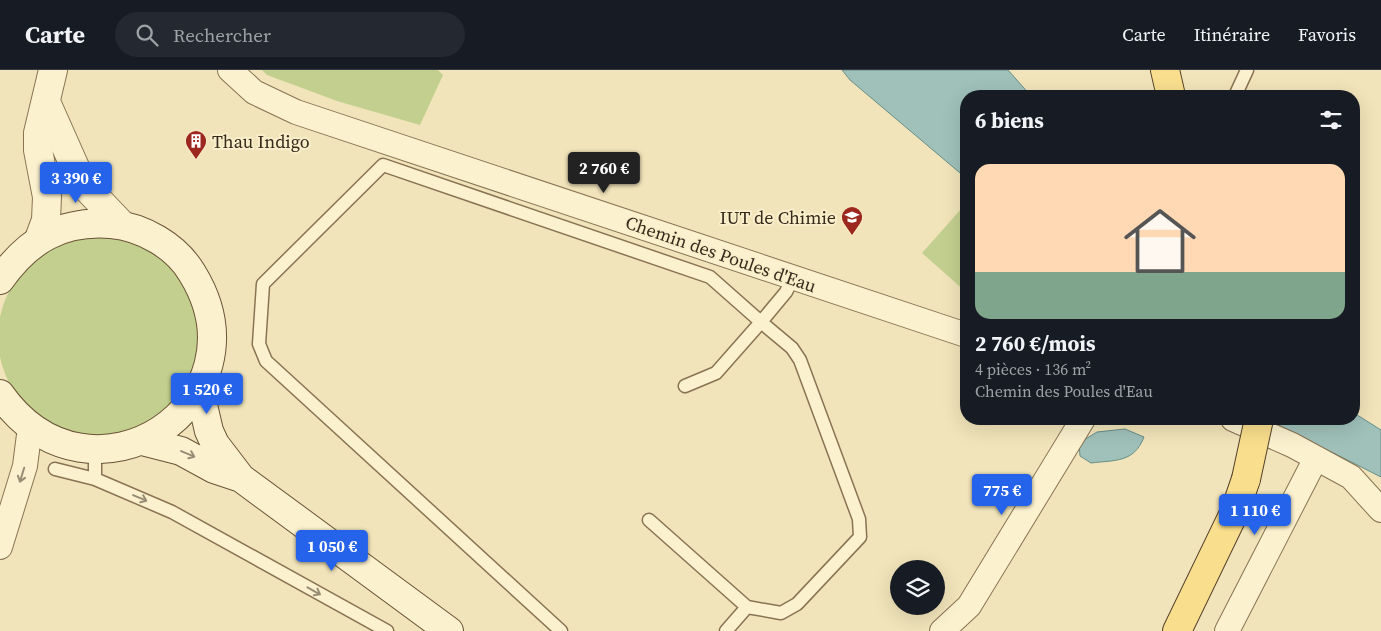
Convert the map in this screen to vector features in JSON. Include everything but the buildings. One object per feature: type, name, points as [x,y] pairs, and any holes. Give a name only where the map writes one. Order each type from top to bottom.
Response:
[{"type":"main road","points":[[39,239],[46,220],[47,197],[38,150],[38,133],[52,70]]},
{"type":"main road","points":[[1150,70],[1153,90]]},
{"type":"main road","points":[[1165,70],[1170,90]]},
{"type":"main road","points":[[46,102],[82,183],[122,225]]},
{"type":"main road","points":[[0,280],[14,260],[39,239],[66,227],[94,222],[122,225],[147,233],[169,247],[188,265],[201,288],[210,312],[212,338],[209,364],[199,388],[178,416],[165,428],[142,441],[119,448],[95,450],[72,447],[50,440],[12,412],[0,394]]},
{"type":"main road","points":[[199,388],[209,431],[215,444],[241,478],[449,631]]},
{"type":"main road","points":[[1178,631],[1235,511],[1246,479],[1258,425]]},
{"type":"main road","points":[[142,441],[182,451],[214,469],[241,478]]},
{"type":"street","name":"Chemin des Poules d'Eau","points":[[230,70],[254,92],[296,112],[960,333]]},
{"type":"street","points":[[942,631],[969,606],[1080,425]]},
{"type":"street","points":[[1246,425],[1316,458],[1351,478],[1381,510]]},
{"type":"street","points":[[0,547],[25,466],[30,427]]},
{"type":"street","points":[[1227,631],[1316,458]]},
{"type":"lane","points":[[1238,90],[1248,70]]},
{"type":"lane","points":[[561,631],[266,361],[259,344],[264,284],[383,166],[710,277],[792,348],[800,360],[859,519],[860,537],[798,604],[781,613],[747,607],[649,520]]},
{"type":"lane","points":[[685,386],[716,373],[786,292],[793,278]]},
{"type":"lane","points":[[95,450],[95,479]]},
{"type":"lane","points":[[55,468],[95,479],[172,512],[387,631]]},
{"type":"lane","points":[[726,631],[747,607]]},
{"type":"green space","points":[[262,70],[438,70],[443,75],[420,125],[337,101],[267,75]]},
{"type":"green space","points":[[960,210],[960,287],[922,253]]},
{"type":"green space","points":[[88,237],[108,237],[127,241],[136,244],[162,260],[181,281],[191,299],[198,327],[198,347],[194,366],[191,375],[175,401],[154,420],[136,430],[108,437],[88,437],[69,433],[60,430],[34,414],[15,393],[5,375],[-1,352],[-1,322],[2,308],[5,299],[21,273],[42,254],[60,244]]},
{"type":"water","points":[[842,70],[1008,70],[1026,90],[960,90],[960,173],[850,80]]},
{"type":"water","points":[[1360,417],[1381,430],[1381,477],[1278,425],[1360,425]]},
{"type":"water","points":[[1125,429],[1144,437],[1135,452],[1129,456],[1123,459],[1091,463],[1080,456],[1079,443],[1097,432]]},
{"type":"place","name":"Thau Indigo","points":[[196,160]]},
{"type":"place","name":"IUT de Chimie","points":[[852,236]]}]
